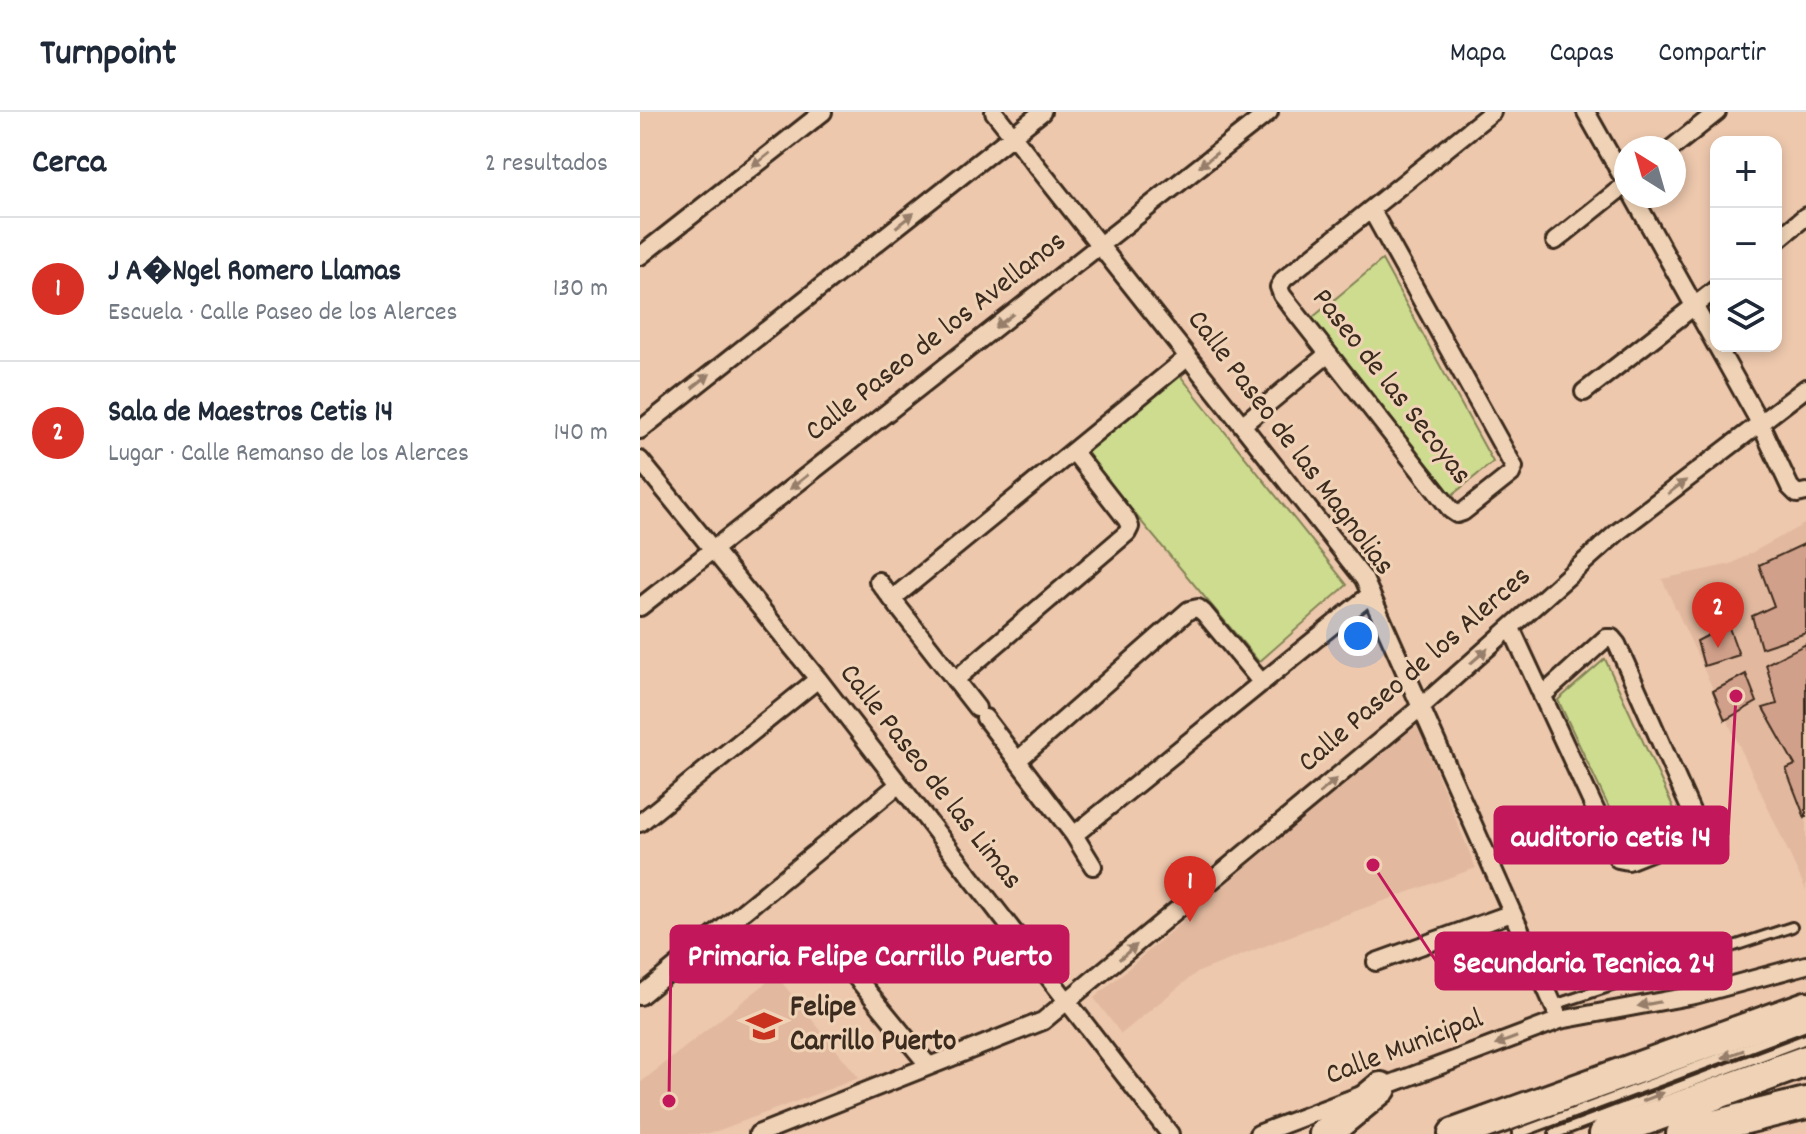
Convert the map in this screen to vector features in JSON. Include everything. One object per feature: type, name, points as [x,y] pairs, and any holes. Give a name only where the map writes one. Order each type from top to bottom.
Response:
[{"type":"highway","points":[[1454,1134],[1806,1007]]},
{"type":"highway","points":[[1605,1134],[1806,1061]]},
{"type":"highway","points":[[1325,1134],[1381,1088]]},
{"type":"highway","points":[[1682,1134],[1806,1103]]},
{"type":"street","points":[[640,256],[823,112]]},
{"type":"street","name":"Calle Paseo de las Magnolias","points":[[994,112],[1355,566],[1371,594],[1557,1013]]},
{"type":"street","points":[[640,430],[1042,112]]},
{"type":"street","name":"Calle Paseo de los Avellanos","points":[[640,607],[1269,112]]},
{"type":"street","name":"Paseo de las Secoyas","points":[[1372,211],[1514,467],[1511,474],[1457,514],[1328,354],[1279,287],[1284,279],[1492,112]]},
{"type":"street","points":[[1586,112],[1614,162]]},
{"type":"street","points":[[1686,137],[1717,112]]},
{"type":"street","points":[[1555,241],[1614,194]]},
{"type":"street","points":[[1640,208],[1710,335]]},
{"type":"street","points":[[1782,236],[1806,216]]},
{"type":"street","points":[[1584,392],[1710,294]]},
{"type":"street","points":[[1719,352],[1760,423],[1790,487],[1801,493]]},
{"type":"street","points":[[1242,425],[1328,354]]},
{"type":"street","points":[[892,599],[1188,357]]},
{"type":"street","name":"Calle Paseo de los Alerces","points":[[758,1134],[1043,1021],[1421,707],[1619,531],[1806,388]]},
{"type":"street","points":[[955,680],[1127,533],[1130,527],[1127,520],[1074,452]]},
{"type":"street","name":"Calle Paseo de las Limas","points":[[640,460],[818,679],[1170,1134]]},
{"type":"street","points":[[878,581],[1018,760],[1093,866]]},
{"type":"street","points":[[1074,835],[1371,594]]},
{"type":"street","points":[[1018,760],[1189,610],[1198,608],[1204,613],[1262,683]]},
{"type":"street","points":[[1511,628],[1542,696],[1618,859],[1628,861],[1700,831],[1612,638],[1606,638],[1542,696]]},
{"type":"street","points":[[640,823],[818,679]]},
{"type":"street","points":[[640,996],[898,785]]},
{"type":"street","points":[[1376,962],[1512,913]]},
{"type":"street","points":[[828,943],[929,1066]]},
{"type":"street","name":"Calle Municipal","points":[[1258,1134],[1381,1088],[1557,1013],[1695,995],[1806,965]]},
{"type":"lane","points":[[1557,1013],[1792,927]]},
{"type":"lane","points":[[1517,1134],[1806,1026]]},
{"type":"lane","points":[[1554,1134],[1806,1039]]},
{"type":"shaded area","points":[[1806,523],[1806,890],[1662,579],[1731,564]]},
{"type":"shaded area","points":[[1415,720],[1476,868],[1196,973],[1121,1034],[1094,998]]},
{"type":"shaded area","name":"Felipe Carrillo Puerto","points":[[776,975],[859,1078],[709,1134],[640,1134],[640,1083]]},
{"type":"green space","points":[[1382,260],[1493,462],[1452,495],[1312,318]]},
{"type":"green space","points":[[1178,373],[1347,585],[1259,662],[1083,452]]},
{"type":"green space","points":[[1605,659],[1682,826],[1629,850],[1558,700]]},
{"type":"building","points":[[1806,543],[1806,633],[1761,648],[1752,616],[1774,606],[1759,565]]},
{"type":"building","points":[[1728,625],[1739,655],[1704,666],[1697,641]]},
{"type":"building","points":[[1806,644],[1805,818],[1786,769],[1795,765],[1763,708],[1777,704],[1766,664]]},
{"type":"building","points":[[1746,674],[1757,702],[1725,720],[1713,691]]},
{"type":"place","name":"Sala de Maestros Cetis 14","points":[[1718,648]]},
{"type":"place","name":"auditorio cetis 14","points":[[1736,696]]},
{"type":"place","name":"Secundaria Tecnica 24","points":[[1373,865]]},
{"type":"place","name":"J A�Ngel Romero Llamas","points":[[1190,922]]},
{"type":"place","name":"Felipe Carrillo Puerto","points":[[764,1026]]},
{"type":"place","name":"Primaria Felipe Carrillo Puerto","points":[[669,1101]]}]
